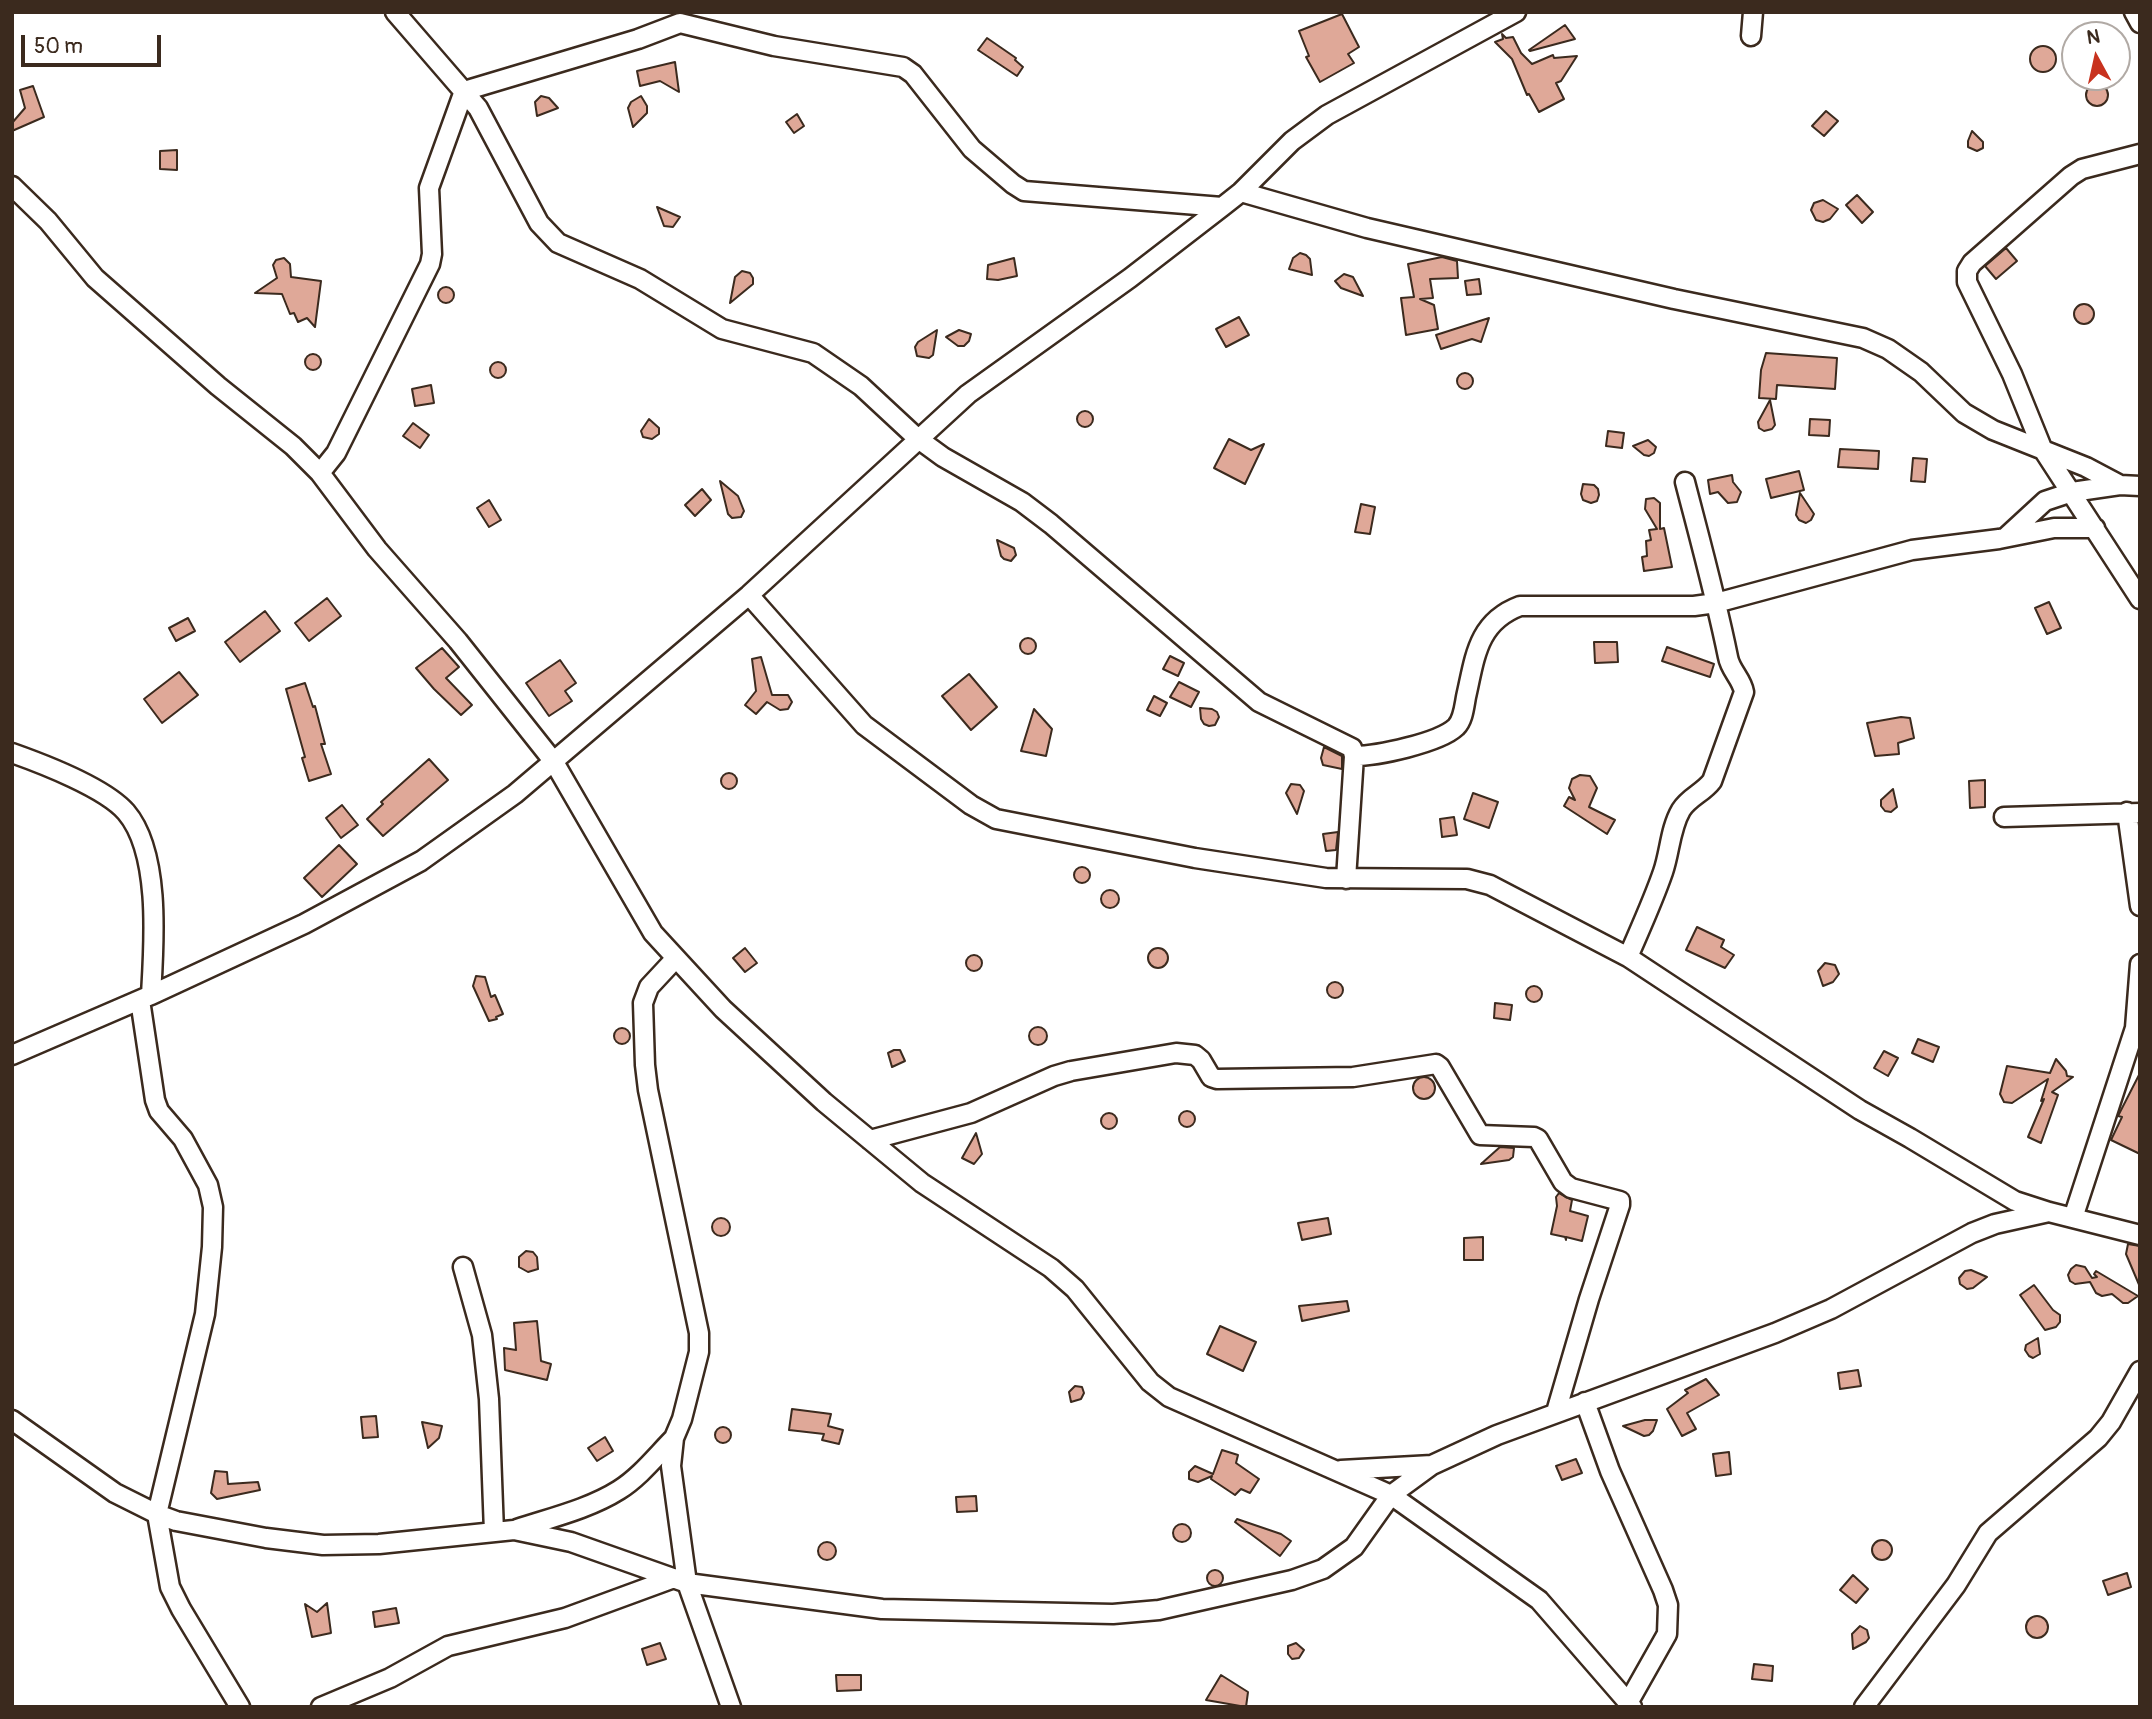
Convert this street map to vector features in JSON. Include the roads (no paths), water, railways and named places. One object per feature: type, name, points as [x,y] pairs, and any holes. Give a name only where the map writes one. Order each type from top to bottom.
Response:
[{"type":"street","points":[[395,12],[478,108],[539,223],[558,243],[640,279],[722,329],[813,353],[861,386],[917,438],[943,457],[1021,502],[1051,524],[1259,702],[1352,748],[1354,756],[1346,878]]},
{"type":"street","points":[[12,1055],[304,924],[421,861],[515,794],[554,762],[749,595],[968,394],[1130,278],[1222,207],[1241,192],[1292,141],[1327,115],[1516,12]]},
{"type":"street","points":[[1751,36],[1754,12]]},
{"type":"street","points":[[2134,12],[2140,23]]},
{"type":"street","points":[[464,91],[638,39],[680,23],[774,46],[903,67],[913,74],[980,157],[1024,191],[1222,207]]},
{"type":"street","points":[[320,473],[337,453],[430,264],[432,254],[429,188],[464,91]]},
{"type":"street","points":[[2140,154],[2082,169],[2071,176],[1972,262],[1967,271],[1967,282],[2012,373],[2042,448],[2140,599]]},
{"type":"street","points":[[12,186],[48,221],[95,278],[218,386],[293,446],[320,473],[377,549],[458,642],[554,762],[646,922],[723,1009],[824,1102],[922,1183],[1051,1268],[1075,1289],[1150,1382],[1169,1397],[1391,1495],[1539,1600],[1630,1705],[1667,1634],[1668,1605],[1610,1471],[1585,1402]]},
{"type":"street","points":[[1241,192],[1381,232],[1674,299],[1863,338],[1888,349],[1921,372],[1964,413],[1993,430],[2086,467],[2120,485]]},
{"type":"street","points":[[1628,957],[1663,870],[1672,832],[1681,810],[1712,781],[1744,692],[1728,661],[1685,482]]},
{"type":"street","points":[[2007,536],[2045,501],[2072,492],[2120,485],[2140,486]]},
{"type":"street","points":[[1354,756],[1388,752],[1444,735],[1457,727],[1462,717],[1482,636],[1510,610],[1520,606],[1694,606],[1716,603],[1887,555],[2063,527],[2095,528]]},
{"type":"street","points":[[749,595],[864,725],[971,805],[996,819],[1195,858],[1326,878],[1467,879],[1490,885],[1628,957],[1860,1110],[2015,1200],[2049,1212],[2140,1235]]},
{"type":"street","points":[[12,753],[102,793],[126,812],[142,838],[151,882],[154,949],[146,997],[155,1100],[159,1111],[183,1139],[208,1185],[213,1208],[205,1314],[157,1514],[170,1587],[240,1707]]},
{"type":"street","points":[[2004,817],[2133,813],[2140,906]]},
{"type":"street","points":[[676,958],[649,986],[643,1003],[648,1090],[699,1333],[699,1352],[682,1419],[674,1438],[671,1466],[680,1580],[731,1707]]},
{"type":"street","points":[[2073,1218],[2135,1028],[2140,964]]},
{"type":"street","points":[[870,1140],[971,1113],[1054,1076],[1176,1053],[1195,1055],[1211,1077],[1217,1079],[1353,1077],[1436,1064],[1480,1135],[1534,1137],[1538,1139],[1563,1182],[1572,1188],[1620,1201],[1556,1412]]},
{"type":"street","points":[[514,1530],[571,1542],[680,1580],[882,1609],[1113,1614],[1159,1610],[1292,1580],[1323,1569],[1354,1547],[1391,1495],[1432,1465],[1497,1434],[1775,1333],[1820,1314],[1972,1233],[1995,1224],[2049,1212]]},
{"type":"street","points":[[463,1267],[482,1335],[489,1399],[495,1532]]},
{"type":"street","points":[[1864,1707],[1956,1585],[1987,1533],[2098,1438],[2111,1422],[2140,1371]]},
{"type":"street","points":[[12,1420],[115,1493],[157,1514],[176,1521],[266,1538],[323,1545],[379,1544],[514,1530],[593,1503],[618,1491],[635,1478],[674,1438]]},
{"type":"street","points":[[1338,1470],[1432,1465]]},
{"type":"street","points":[[321,1707],[390,1678],[448,1646],[565,1618],[680,1580]]}]
